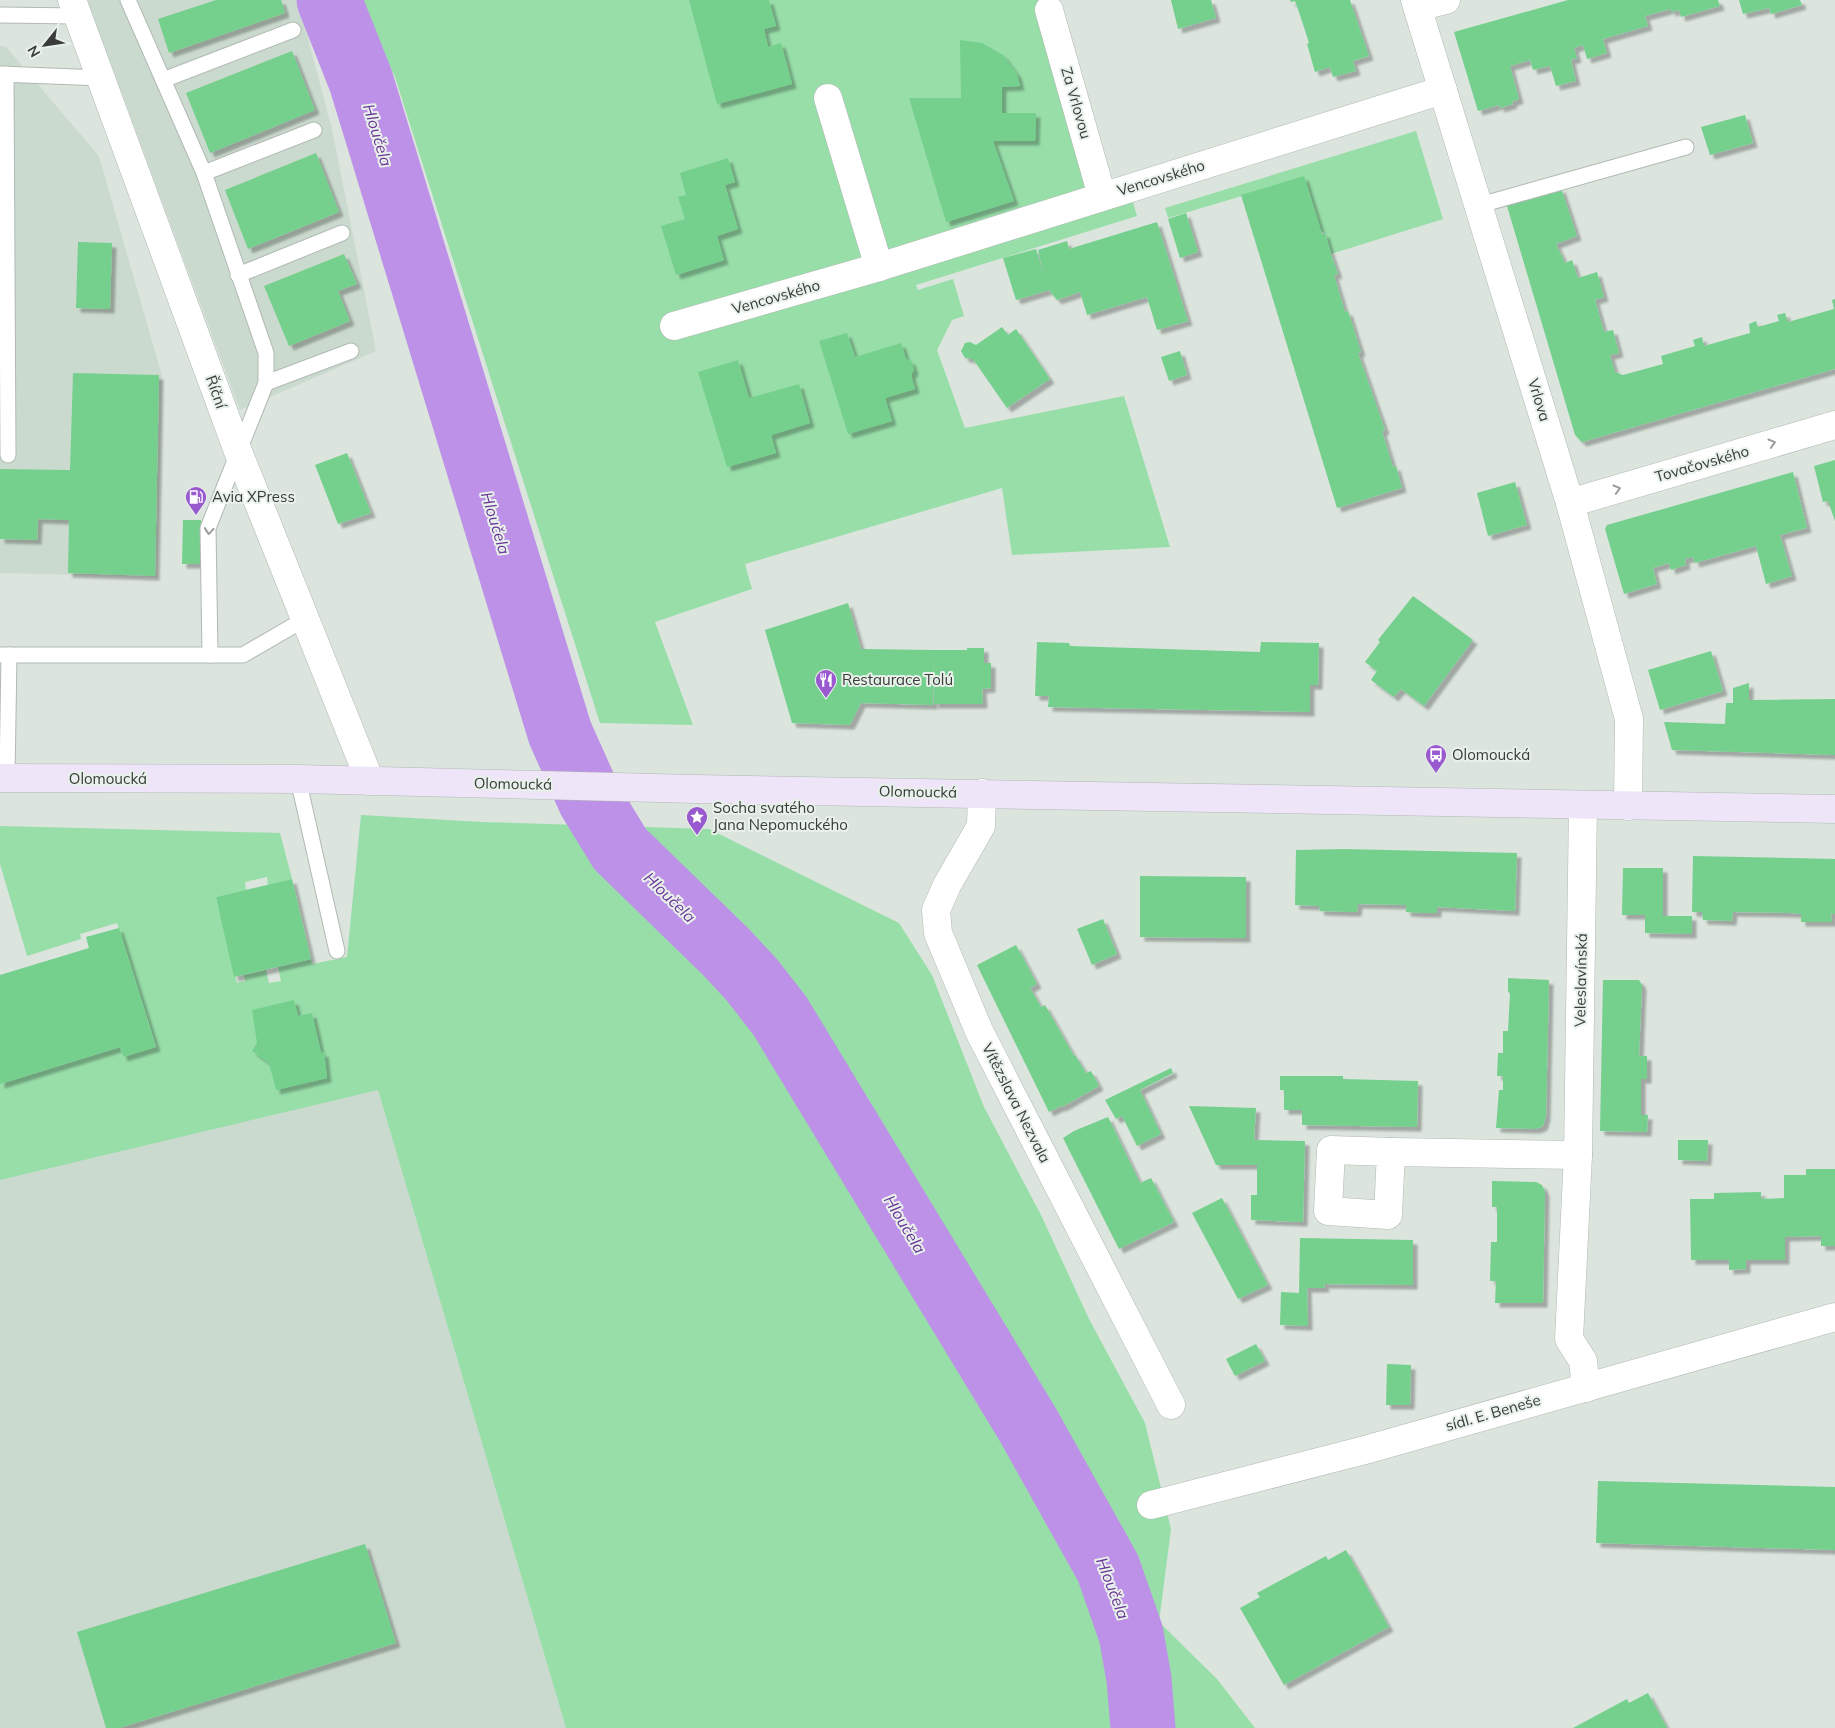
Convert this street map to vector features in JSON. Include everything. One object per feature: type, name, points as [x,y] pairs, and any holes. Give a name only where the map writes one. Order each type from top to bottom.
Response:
[{"type":"street","points":[[1416,4],[1446,0]]},
{"type":"street","name":"Vrlova","points":[[1416,4],[1480,205],[1570,503],[1628,719],[1628,806]]},
{"type":"street","name":"Říční","points":[[76,8],[238,454],[370,781]]},
{"type":"street","name":"Za Vrlovou","points":[[1049,10],[1102,196]]},
{"type":"street","name":"Vencovského","points":[[674,326],[879,267],[1443,90]]},
{"type":"street","points":[[828,98],[879,267]]},
{"type":"street","name":"Tovačovského","points":[[1570,503],[1835,425]]},
{"type":"street","name":"Olomoucká","points":[[4,778],[298,779],[695,789],[1835,809]]},
{"type":"street","name":"Vítězslava Nezvala","points":[[982,793],[981,826],[947,886],[936,910],[938,933],[978,1031],[1171,1405]]},
{"type":"street","name":"Veleslavínská","points":[[1583,805],[1578,1155],[1569,1339],[1583,1362],[1586,1388]]},
{"type":"street","points":[[1391,1152],[1578,1155]]},
{"type":"street","name":"sídl. E. Beneše","points":[[1151,1505],[1365,1450],[1835,1317]]},
{"type":"lane","points":[[128,0],[204,173],[266,353],[266,383],[238,454],[218,497],[208,528],[210,655]]},
{"type":"lane","points":[[0,15],[76,8]]},
{"type":"lane","points":[[163,80],[293,30]]},
{"type":"lane","points":[[8,455],[3,74],[101,78]]},
{"type":"lane","points":[[204,173],[314,130]]},
{"type":"lane","points":[[1480,205],[1686,147]]},
{"type":"lane","points":[[238,275],[342,233]]},
{"type":"lane","points":[[266,383],[351,351]]},
{"type":"lane","points":[[4,778],[5,655],[243,655],[305,618]]},
{"type":"lane","points":[[298,779],[338,951]]},
{"type":"shaded area","points":[[87,0],[296,0],[300,8],[332,129],[376,351],[240,410]]},
{"type":"shaded area","points":[[0,46],[6,47],[99,156],[162,376],[157,577],[0,573]]},
{"type":"shaded area","points":[[376,1083],[566,1728],[0,1728],[0,1175]]},
{"type":"green space","points":[[357,0],[1044,0],[1103,197],[1129,189],[1137,216],[916,285],[918,290],[953,279],[964,316],[952,320],[937,350],[965,428],[1124,396],[1170,547],[1012,555],[1002,488],[745,564],[752,589],[655,622],[693,725],[600,723],[395,77]]},
{"type":"green space","points":[[1416,131],[1443,219],[1331,254],[1325,233],[1242,196],[1168,218],[1165,208]]},
{"type":"green space","points":[[361,815],[482,822],[709,829],[899,923],[932,975],[984,1107],[1041,1215],[1089,1319],[1145,1423],[1171,1529],[1159,1622],[1217,1679],[1255,1728],[566,1728],[378,1090],[0,1180],[0,1084],[120,1047],[123,1057],[156,1046],[117,923],[80,934],[81,939],[27,956],[0,864],[0,826],[280,833],[292,879],[268,885],[267,877],[245,882],[246,890],[216,897],[237,983],[245,981],[244,975],[266,970],[269,983],[281,981],[278,967],[311,959],[312,964],[347,957]]},
{"type":"building","points":[[216,0],[281,0],[285,13],[169,53],[158,19]]},
{"type":"building","points":[[689,0],[769,0],[776,26],[764,29],[768,47],[781,43],[792,84],[717,104]]},
{"type":"building","points":[[1171,0],[1211,0],[1216,18],[1178,29]]},
{"type":"building","points":[[1290,0],[1350,0],[1369,56],[1353,61],[1356,71],[1333,77],[1330,67],[1315,72],[1307,44],[1309,43],[1300,15],[1295,1],[1291,2]]},
{"type":"building","points":[[1568,0],[1718,0],[1720,6],[1681,17],[1679,10],[1671,12],[1671,9],[1645,16],[1648,26],[1603,39],[1607,53],[1587,59],[1583,45],[1574,48],[1577,58],[1571,60],[1576,81],[1556,86],[1550,66],[1533,70],[1530,60],[1510,66],[1519,99],[1512,102],[1513,104],[1500,108],[1499,105],[1478,111],[1454,32]]},
{"type":"building","points":[[1739,0],[1800,0],[1802,5],[1771,14],[1769,8],[1743,14]]},
{"type":"building","points":[[960,40],[982,43],[1003,55],[1017,74],[1020,86],[1002,87],[1002,113],[1036,113],[1035,141],[993,141],[1014,201],[946,222],[909,98],[961,98]]},
{"type":"building","points":[[292,51],[315,110],[210,153],[186,93]]},
{"type":"building","points":[[1745,115],[1753,143],[1710,155],[1701,127]]},
{"type":"building","points":[[316,153],[339,212],[248,249],[225,190]]},
{"type":"building","points":[[728,158],[735,182],[725,185],[738,229],[717,236],[724,260],[676,275],[661,226],[685,219],[678,197],[686,195],[680,173]]},
{"type":"building","points":[[1304,176],[1322,234],[1325,233],[1338,274],[1334,275],[1345,312],[1348,311],[1361,352],[1358,353],[1385,430],[1382,431],[1393,467],[1396,466],[1402,488],[1337,508],[1241,195]]},
{"type":"building","points":[[1561,188],[1577,236],[1556,244],[1565,263],[1572,260],[1578,278],[1597,272],[1604,297],[1595,300],[1604,332],[1613,330],[1619,353],[1610,355],[1615,372],[1623,375],[1663,364],[1661,356],[1695,346],[1693,340],[1702,337],[1704,346],[1750,333],[1749,324],[1756,321],[1758,327],[1779,321],[1777,315],[1785,313],[1788,322],[1834,309],[1832,300],[1835,299],[1835,369],[1582,442],[1575,435],[1507,206]]},
{"type":"building","points":[[1186,213],[1198,252],[1180,258],[1168,219]]},
{"type":"building","points":[[1157,222],[1188,321],[1157,330],[1147,297],[1087,315],[1080,292],[1057,300],[1049,290],[1016,300],[1003,258],[1036,249],[1044,275],[1038,250],[1067,241],[1069,249]]},
{"type":"building","points":[[78,242],[112,243],[110,309],[76,308]]},
{"type":"building","points":[[344,254],[357,284],[338,291],[350,321],[289,346],[264,286]]},
{"type":"building","points":[[1002,327],[1008,335],[1016,329],[1050,379],[1007,408],[973,359],[965,358],[961,351],[965,343],[970,342],[976,345]]},
{"type":"building","points":[[847,333],[855,357],[901,343],[906,359],[911,361],[914,370],[911,375],[915,389],[885,398],[892,421],[848,434],[819,341]]},
{"type":"building","points":[[1180,351],[1187,375],[1169,381],[1161,357]]},
{"type":"building","points":[[738,360],[749,398],[799,384],[810,423],[771,435],[776,453],[727,467],[698,372]]},
{"type":"building","points":[[73,373],[159,375],[155,576],[68,573],[69,520],[38,519],[37,540],[0,539],[0,469],[70,470]]},
{"type":"building","points":[[347,453],[371,513],[338,524],[315,465]]},
{"type":"building","points":[[1835,460],[1835,521],[1828,501],[1823,502],[1814,466]]},
{"type":"building","points":[[1793,472],[1807,528],[1780,535],[1792,576],[1766,584],[1756,546],[1695,563],[1693,557],[1685,559],[1686,565],[1671,570],[1669,563],[1653,568],[1657,584],[1624,594],[1605,529],[1607,525]]},
{"type":"building","points":[[1515,482],[1527,525],[1488,536],[1477,493]]},
{"type":"building","points":[[183,520],[201,520],[200,564],[182,564]]},
{"type":"building","points":[[1413,596],[1473,640],[1424,706],[1401,689],[1394,697],[1371,680],[1377,671],[1365,662],[1380,642],[1378,640]]},
{"type":"building","points":[[848,603],[861,649],[934,650],[933,705],[861,703],[850,725],[792,723],[765,630]]},
{"type":"building","points":[[1037,642],[1069,643],[1070,646],[1260,652],[1261,642],[1319,643],[1318,685],[1310,685],[1310,712],[1048,707],[1049,696],[1035,696]]},
{"type":"building","points":[[967,648],[984,648],[984,663],[991,663],[991,688],[982,689],[983,704],[934,704],[934,650],[967,650]]},
{"type":"building","points":[[1711,651],[1723,691],[1660,710],[1648,670]]},
{"type":"building","points":[[1749,683],[1749,700],[1835,699],[1835,755],[1672,750],[1664,722],[1725,724],[1726,703],[1733,703],[1733,688]]},
{"type":"building","points":[[1344,849],[1517,853],[1515,911],[1437,907],[1437,913],[1421,913],[1406,912],[1406,905],[1358,904],[1357,912],[1351,912],[1320,911],[1319,906],[1295,905],[1296,850]]},
{"type":"building","points":[[1693,856],[1835,859],[1835,914],[1831,914],[1832,922],[1801,922],[1801,914],[1733,912],[1732,921],[1703,920],[1702,912],[1692,912]]},
{"type":"building","points":[[1623,868],[1663,868],[1663,916],[1692,916],[1692,934],[1645,933],[1645,915],[1622,915]]},
{"type":"building","points":[[1140,876],[1246,877],[1246,938],[1140,937]]},
{"type":"building","points":[[292,879],[311,959],[234,977],[216,897]]},
{"type":"building","points":[[1103,919],[1117,954],[1092,965],[1077,929]]},
{"type":"building","points":[[119,928],[156,1047],[123,1057],[120,1047],[0,1084],[0,975],[89,948],[86,937]]},
{"type":"building","points":[[1016,945],[1037,984],[1030,988],[1041,1007],[1045,1005],[1074,1056],[1086,1073],[1091,1071],[1099,1086],[1062,1107],[1049,1112],[977,965]]},
{"type":"building","points":[[1508,978],[1549,980],[1546,1116],[1543,1126],[1536,1129],[1496,1128],[1499,1090],[1503,1090],[1503,1076],[1497,1076],[1498,1053],[1503,1053],[1503,1031],[1508,1031],[1510,994],[1508,991]]},
{"type":"building","points":[[1603,980],[1639,980],[1642,985],[1639,1056],[1647,1056],[1647,1079],[1641,1079],[1641,1115],[1648,1115],[1647,1132],[1600,1131]]},
{"type":"building","points":[[294,1000],[298,1016],[312,1013],[321,1053],[324,1052],[327,1078],[276,1090],[269,1063],[252,1051],[257,1043],[252,1010]]},
{"type":"building","points":[[1171,1068],[1173,1073],[1140,1090],[1161,1134],[1137,1146],[1122,1116],[1116,1119],[1105,1100]]},
{"type":"building","points":[[1280,1076],[1343,1076],[1343,1079],[1418,1081],[1417,1127],[1302,1125],[1302,1110],[1284,1110],[1284,1090],[1280,1090]]},
{"type":"building","points":[[1189,1106],[1256,1108],[1254,1140],[1305,1141],[1303,1222],[1251,1220],[1251,1195],[1257,1195],[1257,1165],[1216,1165]]},
{"type":"building","points":[[1108,1117],[1140,1183],[1151,1178],[1174,1222],[1119,1249],[1063,1138],[1074,1131]]},
{"type":"building","points":[[1678,1140],[1708,1140],[1707,1161],[1678,1160]]},
{"type":"building","points":[[1806,1169],[1835,1169],[1835,1246],[1821,1246],[1821,1236],[1785,1237],[1785,1260],[1746,1260],[1746,1269],[1729,1270],[1729,1260],[1691,1260],[1690,1199],[1714,1199],[1714,1193],[1761,1192],[1761,1199],[1784,1198],[1784,1175],[1806,1175]]},
{"type":"building","points":[[1492,1181],[1536,1182],[1542,1185],[1545,1192],[1543,1303],[1495,1303],[1496,1281],[1490,1281],[1491,1242],[1497,1242],[1497,1207],[1492,1207]]},
{"type":"building","points":[[1222,1198],[1268,1285],[1238,1299],[1192,1213]]},
{"type":"building","points":[[1300,1238],[1413,1240],[1413,1285],[1324,1284],[1325,1288],[1307,1288],[1308,1326],[1280,1325],[1281,1292],[1299,1293]]},
{"type":"building","points":[[1256,1344],[1265,1361],[1235,1376],[1226,1359]]},
{"type":"building","points":[[1387,1364],[1411,1365],[1410,1405],[1386,1405]]},
{"type":"building","points":[[1598,1481],[1835,1487],[1835,1550],[1596,1543]]},
{"type":"building","points":[[365,1544],[396,1643],[119,1728],[106,1728],[77,1632]]},
{"type":"building","points":[[1346,1550],[1389,1627],[1284,1685],[1240,1608],[1260,1597],[1257,1593],[1326,1556],[1328,1560]]},
{"type":"building","points":[[1648,1693],[1667,1728],[1573,1728],[1627,1699],[1629,1703]]},
{"type":"waterway","name":"Hloučela","points":[[329,0],[361,81],[560,733],[590,800],[620,849],[726,952],[752,980],[780,1016],[1028,1425],[1108,1568],[1131,1634],[1139,1679],[1143,1728]]},
{"type":"place","name":"Avia XPress","points":[[196,516]]},
{"type":"place","name":"Restaurace Tolú","points":[[826,699]]},
{"type":"place","name":"Olomoucká","points":[[1436,774]]},
{"type":"place","name":"Socha svatého Jana Nepomuckého","points":[[697,836]]}]
